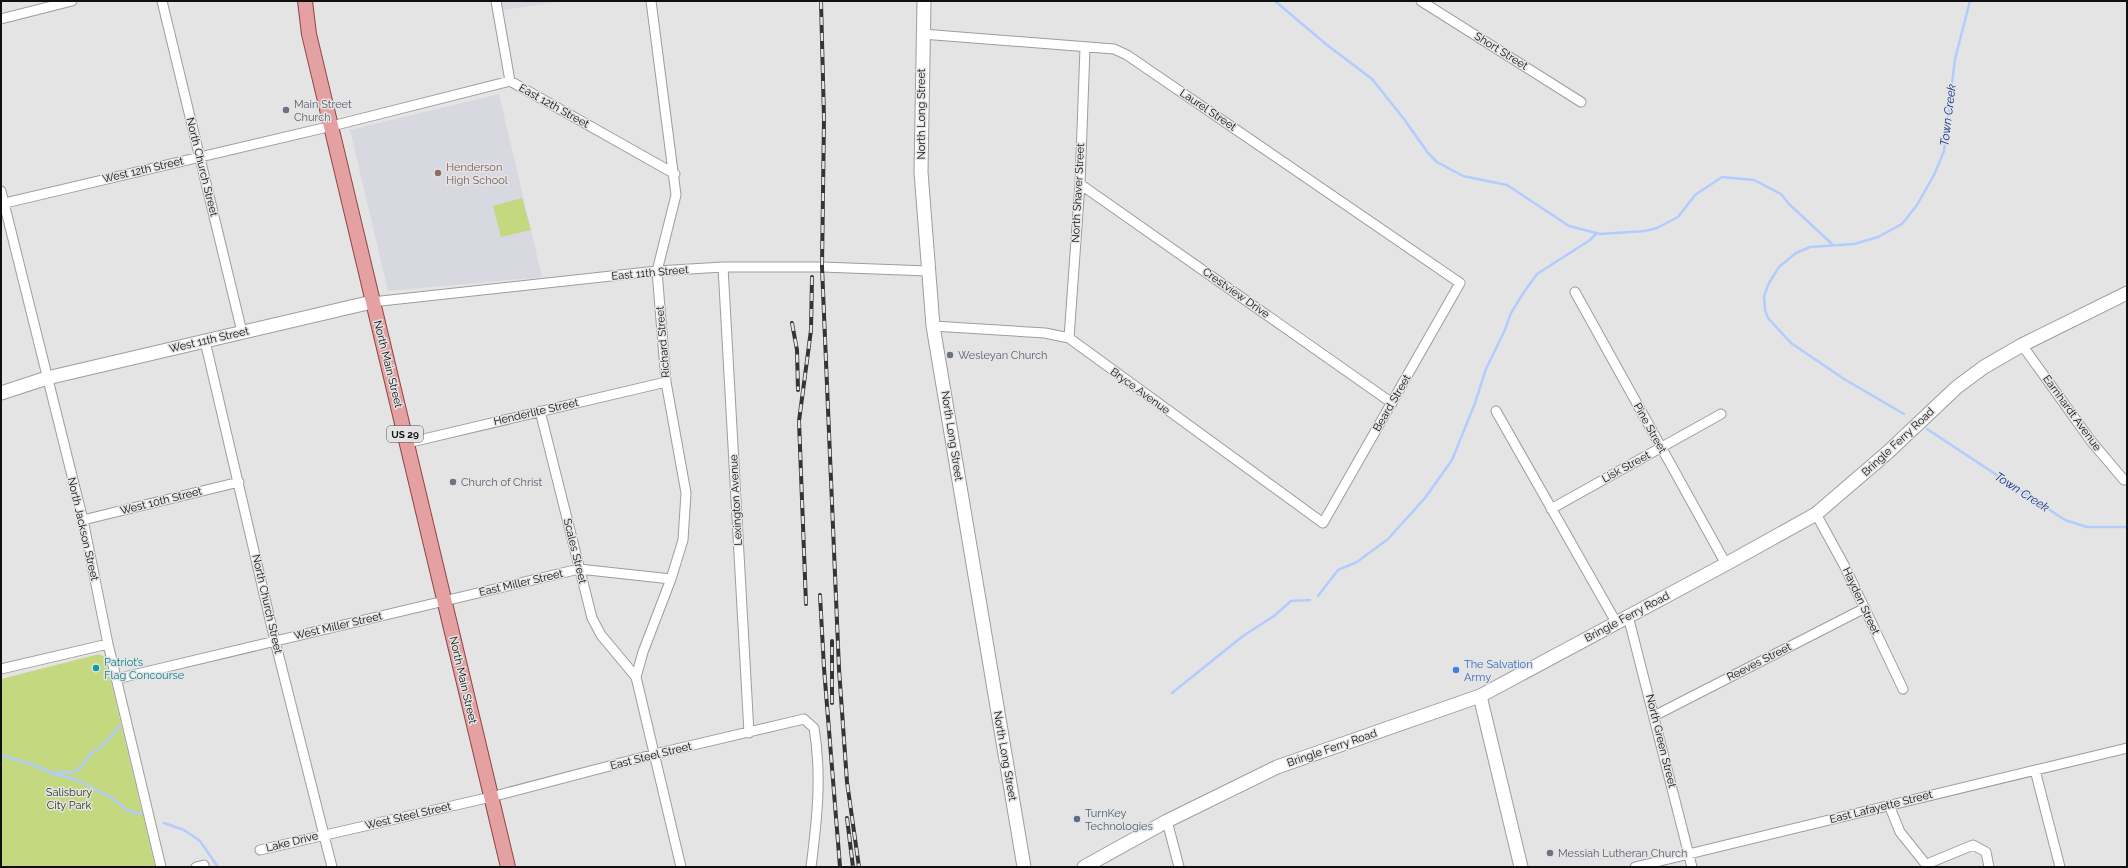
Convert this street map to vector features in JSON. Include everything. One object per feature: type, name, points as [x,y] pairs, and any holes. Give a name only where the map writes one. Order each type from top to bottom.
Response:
[{"type":"main road","name":"North Main Street","points":[[305,1],[309,34],[508,867]]},
{"type":"street","points":[[1,19],[72,1]]},
{"type":"street","name":"North Church Street","points":[[162,1],[242,332]]},
{"type":"street","points":[[496,1],[510,81]]},
{"type":"street","name":"Richard Street","points":[[636,677],[643,652],[671,579],[683,540],[686,493],[666,382],[657,271],[676,195],[675,174],[651,1]]},
{"type":"street","name":"North Long Street","points":[[924,1],[922,34],[921,172],[933,326],[1024,867]]},
{"type":"street","name":"Short Street","points":[[1421,1],[1581,102]]},
{"type":"street","name":"Laurel Street","points":[[922,34],[1114,49],[1127,55],[1460,283]]},
{"type":"street","name":"North Shaver Street","points":[[1069,338],[1080,184],[1086,48]]},
{"type":"street","name":"East 12th Street","points":[[332,126],[510,81],[675,174]]},
{"type":"street","name":"West 12th Street","points":[[2,203],[332,126]]},
{"type":"street","name":"Crestview Drive","points":[[1080,184],[1392,403]]},
{"type":"street","name":"North Jackson Street","points":[[1,191],[2,203],[83,520],[108,644],[161,867]]},
{"type":"street","name":"East 11th Street","points":[[372,302],[657,271],[723,266],[822,267],[928,271]]},
{"type":"street","name":"Lexington Avenue","points":[[723,266],[749,733]]},
{"type":"street","name":"Beard Street","points":[[1323,523],[1460,283]]},
{"type":"street","name":"Pine Street","points":[[1575,292],[1726,564]]},
{"type":"street","name":"Bringle Ferry Road","points":[[1084,867],[1167,821],[1278,767],[1480,696],[1726,564],[1816,514],[1887,453],[1957,387],[1984,367],[2022,345],[2127,293]]},
{"type":"street","name":"West 11th Street","points":[[1,393],[47,378],[372,302]]},
{"type":"street","name":"Bryce Avenue","points":[[933,326],[1045,333],[1069,338],[1323,523]]},
{"type":"street","name":"North Church Street","points":[[205,341],[275,641],[332,867]]},
{"type":"street","name":"Earnhardt Avenue","points":[[2022,345],[2091,441],[2124,480]]},
{"type":"street","name":"Henderlite Street","points":[[407,443],[666,382]]},
{"type":"street","name":"Scales Street","points":[[540,411],[592,618],[601,636],[636,677]]},
{"type":"street","points":[[1496,411],[1616,622]]},
{"type":"street","name":"Lisk Street","points":[[1551,509],[1721,414]]},
{"type":"street","name":"West 10th Street","points":[[83,520],[239,482]]},
{"type":"street","name":"Hayden Street","points":[[1816,514],[1844,565],[1903,689]]},
{"type":"street","name":"East Miller Street","points":[[444,601],[579,569],[671,579]]},
{"type":"street","name":"West Miller Street","points":[[116,679],[444,601]]},
{"type":"street","name":"Reeves Street","points":[[1654,716],[1865,608]]},
{"type":"street","name":"North Green Street","points":[[1628,616],[1690,854],[1692,867]]},
{"type":"street","points":[[1,669],[108,644]]},
{"type":"street","points":[[636,677],[681,867]]},
{"type":"street","points":[[1480,696],[1521,867]]},
{"type":"street","name":"East Steel Street","points":[[491,797],[655,754],[804,719],[811,723],[814,728],[819,773],[818,813],[811,867]]},
{"type":"street","name":"East Lafayette Street","points":[[1635,867],[2127,748]]},
{"type":"street","points":[[2035,770],[2060,867]]},
{"type":"street","name":"West Steel Street","points":[[324,835],[491,797]]},
{"type":"street","points":[[1889,805],[1900,832],[1928,866],[1973,844],[1986,852],[1989,867]]},
{"type":"street","points":[[1167,821],[1179,867]]},
{"type":"street","name":"Lake Drive","points":[[260,850],[324,835]]},
{"type":"shaded area","points":[[501,1],[565,1],[502,10]]},
{"type":"shaded area","name":"Henderson High School","points":[[499,94],[542,277],[388,291],[350,130]]},
{"type":"green space","points":[[522,198],[531,230],[501,237],[493,206]]},
{"type":"green space","name":"Salisbury City Park","points":[[99,654],[105,657],[155,866],[1,867],[1,679]]},
{"type":"waterway","points":[[1275,1],[1327,45],[1372,79],[1404,119],[1428,153],[1437,162],[1463,176],[1507,185],[1569,226],[1600,234],[1645,231],[1657,228],[1678,217],[1695,195],[1722,177],[1754,180],[1781,194],[1789,204],[1832,244]]},
{"type":"waterway","name":"Town Creek","points":[[1904,414],[1844,379],[1791,343],[1768,318],[1765,310],[1764,296],[1769,283],[1779,267],[1796,253],[1810,247],[1854,244],[1878,237],[1902,224],[1917,205],[1934,175],[1944,151],[1955,59],[1970,1]]},
{"type":"waterway","points":[[1318,596],[1338,570],[1357,562],[1388,539],[1425,498],[1452,460],[1475,403],[1486,369],[1504,332],[1511,313],[1524,292],[1537,274],[1590,240],[1596,234]]},
{"type":"waterway","name":"Town Creek","points":[[1927,429],[2065,520],[2087,527],[2127,527]]},
{"type":"waterway","points":[[1172,693],[1243,636],[1274,616],[1291,601],[1310,600]]},
{"type":"waterway","points":[[52,773],[75,772],[78,770],[93,752],[101,747],[120,726]]},
{"type":"waterway","points":[[1,755],[34,765],[51,773],[77,780],[112,798],[127,810],[141,814]]},
{"type":"waterway","points":[[164,823],[184,830],[200,841],[218,867]]},
{"type":"railway","points":[[821,1],[824,119],[822,267],[839,669],[847,782],[859,867]]},
{"type":"railway","points":[[806,604],[799,421],[811,330],[812,277]]},
{"type":"railway","points":[[792,323],[797,350],[798,390]]},
{"type":"railway","points":[[820,595],[824,668],[840,867]]},
{"type":"railway","points":[[832,641],[832,703]]},
{"type":"railway","points":[[847,818],[853,867]]},
{"type":"place","name":"Main Street Church","points":[[286,110]]},
{"type":"place","name":"Henderson High School","points":[[438,173]]},
{"type":"place","name":"Wesleyan Church","points":[[950,355]]},
{"type":"place","name":"Church of Christ","points":[[453,482]]},
{"type":"place","name":"Patriot’s Flag Concourse","points":[[96,668]]},
{"type":"place","name":"The Salvation Army","points":[[1456,670]]},
{"type":"place","name":"TurnKey Technologies","points":[[1077,819]]},
{"type":"place","name":"Messiah Lutheran Church","points":[[1550,853]]}]
